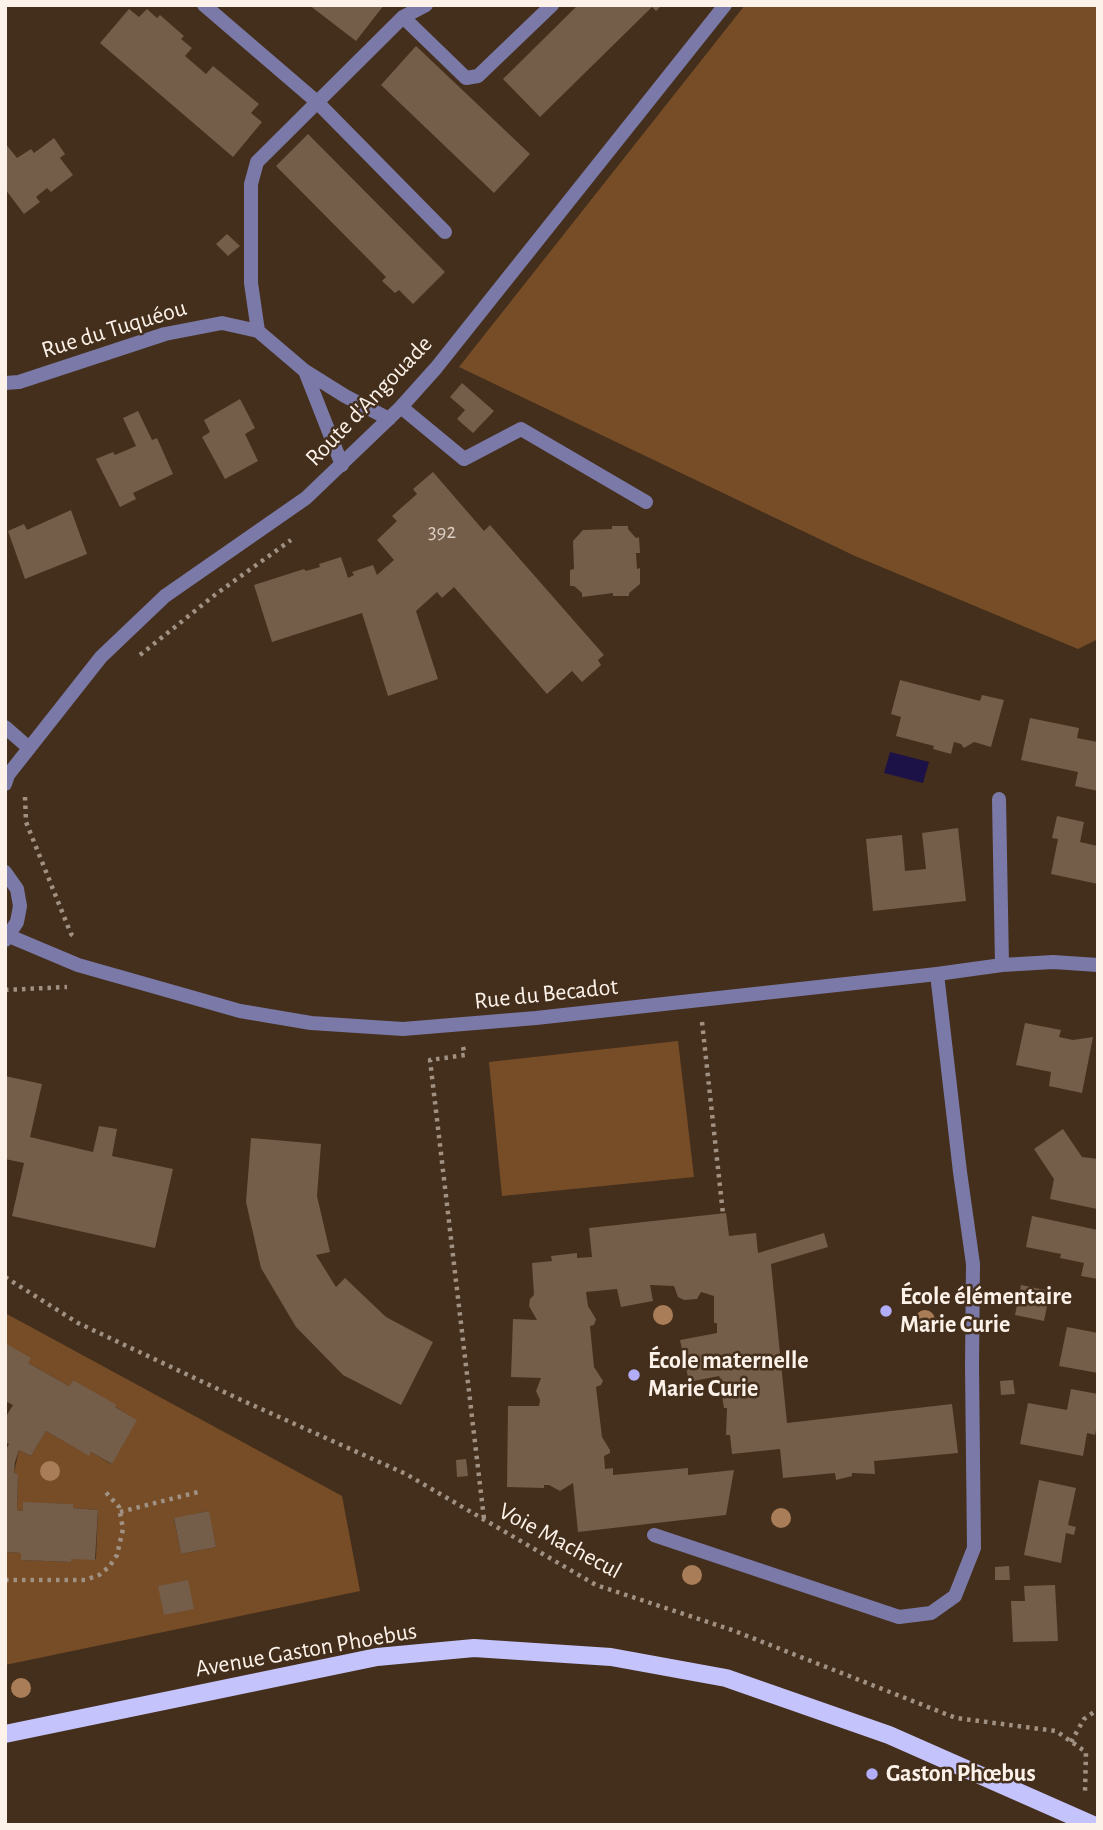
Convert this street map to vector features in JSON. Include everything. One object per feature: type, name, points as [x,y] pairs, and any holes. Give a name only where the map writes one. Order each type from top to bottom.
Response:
[{"type":"main road","name":"Avenue Gaston Phoebus","points":[[5,1734],[377,1657],[474,1648],[611,1657],[726,1678],[889,1735],[1093,1825]]},
{"type":"street","points":[[204,5],[317,102],[445,232]]},
{"type":"street","points":[[258,331],[251,283],[251,184],[257,162],[403,17],[426,5]]},
{"type":"street","points":[[403,17],[466,78],[478,76],[552,5]]},
{"type":"street","name":"Route d'Angouade","points":[[5,784],[8,775],[100,657],[165,596],[306,498],[401,407],[436,368],[725,5]]},
{"type":"street","name":"Rue du Tuquéou","points":[[5,383],[19,382],[176,332],[222,323],[258,331],[305,371],[389,419]]},
{"type":"street","name":"Rue du Tuquéou","points":[[305,371],[342,465]]},
{"type":"street","points":[[401,407],[464,459],[521,429],[646,502]]},
{"type":"street","points":[[5,727],[29,748]]},
{"type":"street","points":[[999,799],[1002,965]]},
{"type":"street","points":[[5,872],[17,889],[20,906],[17,922],[7,938]]},
{"type":"street","name":"Rue du Becadot","points":[[7,938],[79,965],[240,1011],[311,1023],[403,1029],[460,1026],[1002,965],[1053,962],[1098,965]]},
{"type":"street","points":[[654,1535],[899,1617],[931,1613],[955,1596],[974,1548],[973,1264],[937,974]]},
{"type":"path","points":[[131,663],[216,594],[299,534]]},
{"type":"path","points":[[30,786],[24,797],[26,822],[71,934],[78,940]]},
{"type":"path","points":[[5,990],[67,987],[73,981]]},
{"type":"path","points":[[700,1000],[723,1214]]},
{"type":"path","points":[[460,1026],[464,1055],[430,1060],[484,1520]]},
{"type":"path","name":"Voie Machecul","points":[[5,1277],[78,1323],[406,1474],[596,1585],[732,1630],[956,1718],[1056,1731],[1071,1742]]},
{"type":"path","points":[[5,1580],[85,1580],[99,1575],[109,1567],[119,1549],[123,1529],[120,1512],[113,1498],[103,1489]]},
{"type":"path","points":[[120,1512],[198,1492]]},
{"type":"path","points":[[1085,1792],[1086,1752],[1071,1742],[1084,1719],[1097,1710]]},
{"type":"shaded area","points":[[745,5],[1098,5],[1098,639],[1078,649],[855,556],[459,367]]},
{"type":"shaded area","points":[[890,752],[929,762],[923,783],[884,773]]},
{"type":"shaded area","points":[[678,1041],[694,1177],[502,1196],[489,1062]]},
{"type":"shaded area","points":[[5,1313],[342,1496],[360,1591],[5,1665],[5,1552],[21,1553],[21,1560],[71,1562],[71,1559],[96,1559],[98,1510],[73,1508],[73,1504],[23,1503],[23,1511],[17,1510],[18,1474],[14,1473],[19,1450],[31,1456],[46,1431],[88,1455],[91,1452],[111,1464],[136,1420],[73,1380],[69,1386],[28,1363],[5,1343]],"holes":[[[208,1511],[216,1547],[181,1554],[174,1519]]]},
{"type":"building","points":[[309,5],[384,5],[356,41]]},
{"type":"building","points":[[578,5],[662,5],[656,11],[652,7],[540,117],[503,79]]},
{"type":"building","points":[[129,9],[139,17],[147,9],[157,18],[160,15],[184,36],[181,39],[192,48],[185,56],[206,74],[213,66],[259,104],[251,113],[262,122],[233,157],[100,43]]},
{"type":"building","points":[[416,46],[530,154],[494,193],[381,85]]},
{"type":"building","points":[[308,134],[445,272],[413,304],[399,290],[395,293],[382,281],[386,277],[276,166]]},
{"type":"building","points":[[54,138],[65,154],[60,158],[73,175],[51,192],[47,188],[36,197],[40,202],[24,214],[5,189],[5,143],[17,158],[31,149],[34,153]]},
{"type":"building","points":[[227,234],[240,246],[228,256],[216,244]]},
{"type":"building","points":[[462,383],[494,411],[473,433],[457,419],[465,410],[450,397]]},
{"type":"building","points":[[240,399],[255,428],[245,434],[258,461],[225,479],[202,437],[210,432],[204,420]]},
{"type":"building","points":[[138,411],[152,440],[157,438],[173,474],[133,493],[136,499],[120,507],[96,459],[136,446],[123,418]]},
{"type":"building","points":[[433,472],[484,531],[490,525],[604,655],[598,660],[601,665],[582,682],[572,671],[547,694],[454,587],[442,598],[437,592],[416,611],[438,679],[388,696],[362,613],[272,642],[254,585],[304,569],[306,571],[320,567],[319,564],[341,557],[348,578],[354,575],[352,572],[373,565],[377,575],[394,560],[377,540],[397,521],[392,516],[417,494],[413,489]]},
{"type":"building","points":[[71,510],[87,554],[25,579],[8,531],[24,524],[27,530]]},
{"type":"building","points":[[612,526],[628,526],[636,538],[639,537],[640,553],[636,553],[640,584],[629,596],[613,596],[613,593],[582,597],[582,593],[570,586],[570,570],[574,569],[573,541],[583,530],[612,529]]},
{"type":"building","points":[[900,680],[980,701],[982,695],[1004,700],[991,747],[974,742],[964,748],[954,742],[951,754],[933,749],[934,746],[896,736],[901,717],[891,714]]},
{"type":"building","points":[[1030,718],[1079,728],[1077,738],[1098,742],[1098,791],[1075,786],[1078,772],[1021,760]]},
{"type":"building","points":[[1057,816],[1084,822],[1080,842],[1098,846],[1098,884],[1051,874],[1058,839],[1052,838]]},
{"type":"building","points":[[958,828],[966,901],[873,911],[866,839],[902,835],[905,871],[926,869],[922,833]]},
{"type":"building","points":[[1025,1023],[1061,1030],[1059,1037],[1073,1040],[1093,1037],[1082,1093],[1049,1086],[1051,1072],[1016,1065]]},
{"type":"building","points":[[5,1076],[42,1084],[30,1137],[93,1152],[99,1126],[117,1129],[112,1156],[173,1169],[155,1248],[12,1216],[24,1163],[5,1159]]},
{"type":"building","points":[[1063,1129],[1082,1157],[1098,1159],[1097,1209],[1050,1199],[1054,1179],[1034,1149]]},
{"type":"building","points":[[251,1138],[321,1144],[317,1196],[330,1252],[316,1255],[336,1287],[345,1278],[386,1317],[433,1342],[401,1405],[343,1375],[296,1327],[261,1268],[246,1202]]},
{"type":"building","points":[[726,1213],[729,1236],[756,1233],[758,1253],[824,1233],[828,1247],[771,1264],[787,1423],[952,1404],[958,1453],[874,1461],[875,1474],[852,1473],[852,1476],[836,1480],[835,1473],[783,1478],[780,1449],[732,1454],[730,1435],[726,1435],[727,1408],[724,1408],[721,1390],[725,1389],[719,1376],[689,1382],[680,1340],[717,1333],[717,1323],[714,1323],[714,1296],[701,1292],[697,1299],[684,1300],[678,1297],[674,1286],[650,1285],[653,1301],[621,1307],[617,1289],[586,1292],[588,1306],[596,1319],[594,1325],[590,1326],[594,1367],[603,1381],[596,1387],[602,1437],[610,1450],[610,1453],[604,1456],[605,1469],[613,1468],[613,1475],[688,1468],[688,1475],[734,1470],[726,1515],[578,1532],[573,1483],[560,1491],[549,1485],[544,1485],[544,1488],[507,1487],[508,1406],[539,1406],[540,1400],[536,1391],[541,1378],[511,1377],[513,1319],[537,1320],[529,1306],[534,1295],[532,1263],[552,1261],[551,1256],[577,1253],[577,1258],[592,1257],[589,1228]]},
{"type":"building","points":[[1032,1216],[1098,1230],[1098,1279],[1081,1276],[1084,1263],[1060,1258],[1061,1254],[1026,1247]]},
{"type":"building","points":[[1021,1285],[1050,1291],[1044,1321],[1015,1315]]},
{"type":"building","points":[[1067,1327],[1098,1333],[1098,1373],[1059,1366]]},
{"type":"building","points":[[5,1343],[31,1358],[28,1363],[69,1386],[73,1380],[117,1405],[115,1407],[137,1420],[112,1464],[91,1452],[89,1456],[46,1431],[31,1456],[19,1450],[15,1462],[14,1473],[18,1474],[17,1510],[23,1511],[23,1502],[73,1504],[73,1508],[98,1510],[95,1560],[21,1560],[21,1553],[5,1552],[5,1451],[9,1444],[5,1442],[5,1418],[13,1405],[5,1401]]},
{"type":"building","points":[[1013,1380],[1015,1394],[1001,1395],[1000,1381]]},
{"type":"building","points":[[1071,1389],[1098,1394],[1095,1435],[1087,1433],[1083,1456],[1020,1444],[1028,1403],[1067,1410]]},
{"type":"building","points":[[466,1459],[468,1476],[457,1477],[456,1460]]},
{"type":"building","points":[[1039,1480],[1076,1488],[1068,1525],[1076,1527],[1074,1535],[1066,1533],[1061,1563],[1024,1555]]},
{"type":"building","points":[[209,1511],[216,1547],[181,1554],[174,1518]]},
{"type":"building","points":[[1009,1566],[1010,1580],[995,1580],[995,1567]]},
{"type":"building","points":[[188,1580],[194,1609],[164,1615],[158,1586]]},
{"type":"building","points":[[1055,1585],[1058,1641],[1013,1642],[1011,1601],[1025,1601],[1024,1586]]},
{"type":"place","name":"École élémentaire Marie Curie","points":[[886,1311]]},
{"type":"place","name":"École maternelle Marie Curie","points":[[634,1375]]},
{"type":"place","name":"Gaston Phœbus","points":[[872,1774]]}]
